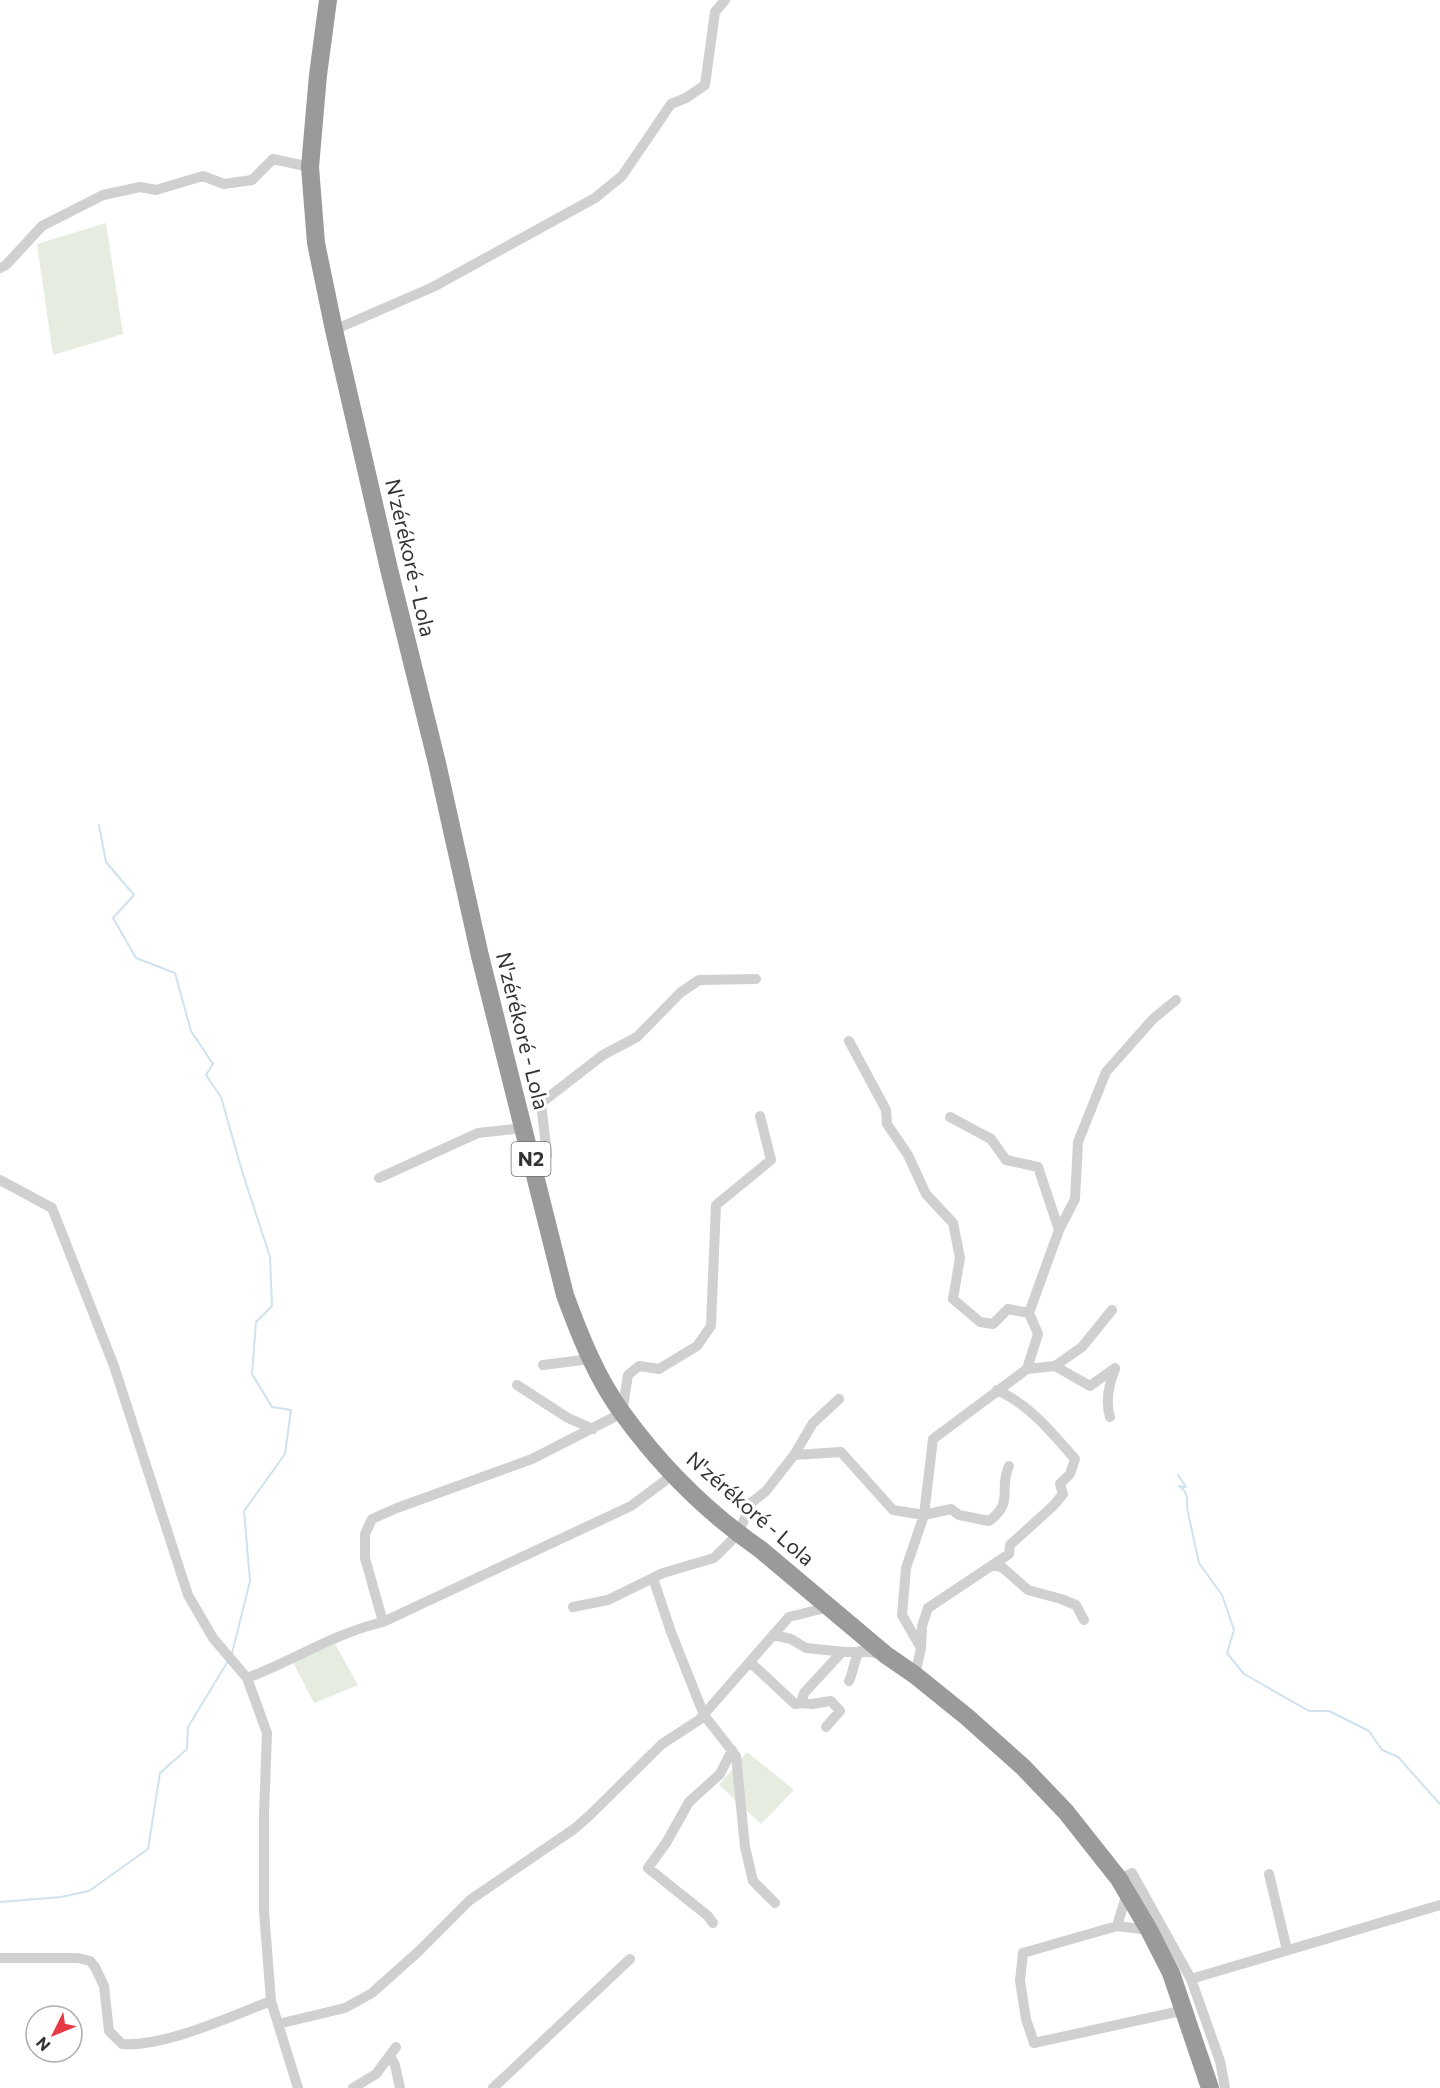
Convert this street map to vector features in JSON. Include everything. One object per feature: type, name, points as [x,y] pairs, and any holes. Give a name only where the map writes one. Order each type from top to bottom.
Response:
[{"type":"highway","name":"N'zérékoré - Lola","points":[[328,0],[318,75],[310,167],[316,243],[334,330],[437,763],[480,956],[565,1295],[591,1359],[622,1413],[674,1474],[738,1534],[760,1549],[886,1655],[967,1717],[1023,1767],[1066,1812],[1123,1886],[1149,1930],[1171,1973],[1210,2088]]},
{"type":"street","points":[[334,330],[433,287],[595,198],[622,176],[671,104],[686,98],[705,85],[716,12],[725,0]]},
{"type":"street","points":[[0,268],[6,265],[42,226],[103,195],[140,187],[156,190],[204,176],[224,184],[252,180],[273,159],[310,167]]},
{"type":"street","points":[[536,1179],[547,1155],[541,1103],[603,1055],[637,1038],[680,993],[699,980],[756,979]]},
{"type":"street","points":[[1028,1369],[1038,1334],[1029,1313],[1059,1230],[1075,1199],[1078,1142],[1106,1072],[1153,1019],[1176,1000]]},
{"type":"street","points":[[849,1041],[886,1110],[887,1124],[908,1155],[926,1194],[953,1223],[960,1258],[953,1299],[980,1322],[993,1324],[1008,1309],[1029,1313]]},
{"type":"street","points":[[383,1622],[365,1558],[365,1534],[372,1520],[398,1508],[532,1459],[593,1429],[622,1413],[627,1375],[639,1366],[659,1369],[697,1346],[711,1326],[716,1205],[771,1160],[760,1116]]},
{"type":"street","points":[[950,1118],[991,1139],[1006,1160],[1038,1167],[1059,1230]]},
{"type":"street","points":[[379,1178],[477,1133],[523,1128]]},
{"type":"street","points":[[0,1180],[52,1208],[114,1366],[188,1595],[213,1638],[247,1678],[267,1733],[264,1911],[270,2001],[298,2088]]},
{"type":"street","points":[[921,1648],[902,1615],[906,1568],[924,1515],[933,1439],[1028,1369],[1055,1366],[1082,1347],[1112,1310]]},
{"type":"street","points":[[543,1365],[591,1359]]},
{"type":"street","points":[[1055,1366],[1090,1386],[1115,1368],[1109,1387],[1107,1409],[1110,1417]]},
{"type":"street","points":[[517,1385],[568,1418],[593,1429]]},
{"type":"street","points":[[915,1675],[921,1648],[922,1626],[928,1608],[1009,1554],[1010,1545],[1063,1494],[1060,1484],[1070,1474],[1075,1459],[1032,1412],[1010,1396],[997,1390]]},
{"type":"street","points":[[573,1607],[608,1600],[653,1578],[714,1558],[738,1534],[752,1503],[766,1491],[794,1455],[813,1423],[839,1399]]},
{"type":"street","points":[[794,1455],[841,1452],[893,1510],[924,1515],[951,1509],[959,1515],[989,1521],[1000,1513],[1005,1499],[1004,1477],[1009,1466]]},
{"type":"street","points":[[247,1678],[345,1634],[383,1622],[631,1506],[674,1474]]},
{"type":"street","points":[[994,1565],[1003,1568],[1028,1590],[1076,1605],[1084,1620]]},
{"type":"street","points":[[653,1578],[671,1632],[704,1715],[736,1756],[745,1847],[753,1881],[776,1903]]},
{"type":"street","points":[[278,2024],[345,2008],[372,1993],[419,1951],[470,1900],[574,1828],[662,1744],[704,1715],[789,1617],[829,1606]]},
{"type":"street","points":[[773,1635],[790,1639],[806,1648],[886,1655]]},
{"type":"street","points":[[849,1681],[855,1667],[855,1659],[860,1651]]},
{"type":"street","points":[[801,1703],[804,1693],[842,1652]]},
{"type":"street","points":[[750,1662],[795,1704],[831,1701],[840,1711],[826,1727]]},
{"type":"street","points":[[713,1923],[708,1916],[648,1868],[666,1842],[679,1816],[689,1802],[720,1774],[732,1750]]},
{"type":"street","points":[[1117,1926],[1123,1886],[1132,1873],[1191,1979],[1220,2061],[1225,2088]]},
{"type":"street","points":[[1269,1874],[1287,1950]]},
{"type":"street","points":[[1191,1979],[1440,1905]]},
{"type":"street","points":[[1149,1930],[1117,1926],[1023,1953],[1020,1981],[1026,2019],[1034,2043],[1185,2010]]},
{"type":"street","points":[[0,1958],[78,1958],[90,1961],[104,1986],[109,2031],[122,2044],[137,2045],[161,2041],[270,2001]]},
{"type":"street","points":[[493,2088],[630,1959]]},
{"type":"street","points":[[353,2088],[376,2074],[393,2051],[400,2088]]},
{"type":"shaded area","points":[[106,223],[123,334],[53,355],[37,244]]},
{"type":"shaded area","points":[[335,1644],[358,1685],[314,1703],[293,1662]]},
{"type":"shaded area","points":[[747,1752],[794,1790],[761,1824],[719,1785]]},
{"type":"waterway","points":[[99,825],[106,862],[134,895],[113,918],[136,958],[175,973],[191,1031],[213,1064],[206,1075],[221,1097],[270,1257],[272,1306],[256,1322],[252,1374],[272,1407],[291,1410],[285,1454],[244,1511],[250,1581],[232,1653]]},
{"type":"waterway","points":[[1178,1475],[1186,1487],[1179,1486],[1186,1495],[1199,1563],[1222,1595],[1234,1630],[1227,1653],[1244,1674],[1309,1711],[1329,1711],[1369,1731],[1382,1750],[1398,1757],[1440,1804]]},
{"type":"waterway","points":[[0,1902],[61,1897],[89,1891],[148,1849],[160,1773],[187,1749],[188,1727],[228,1661]]}]
